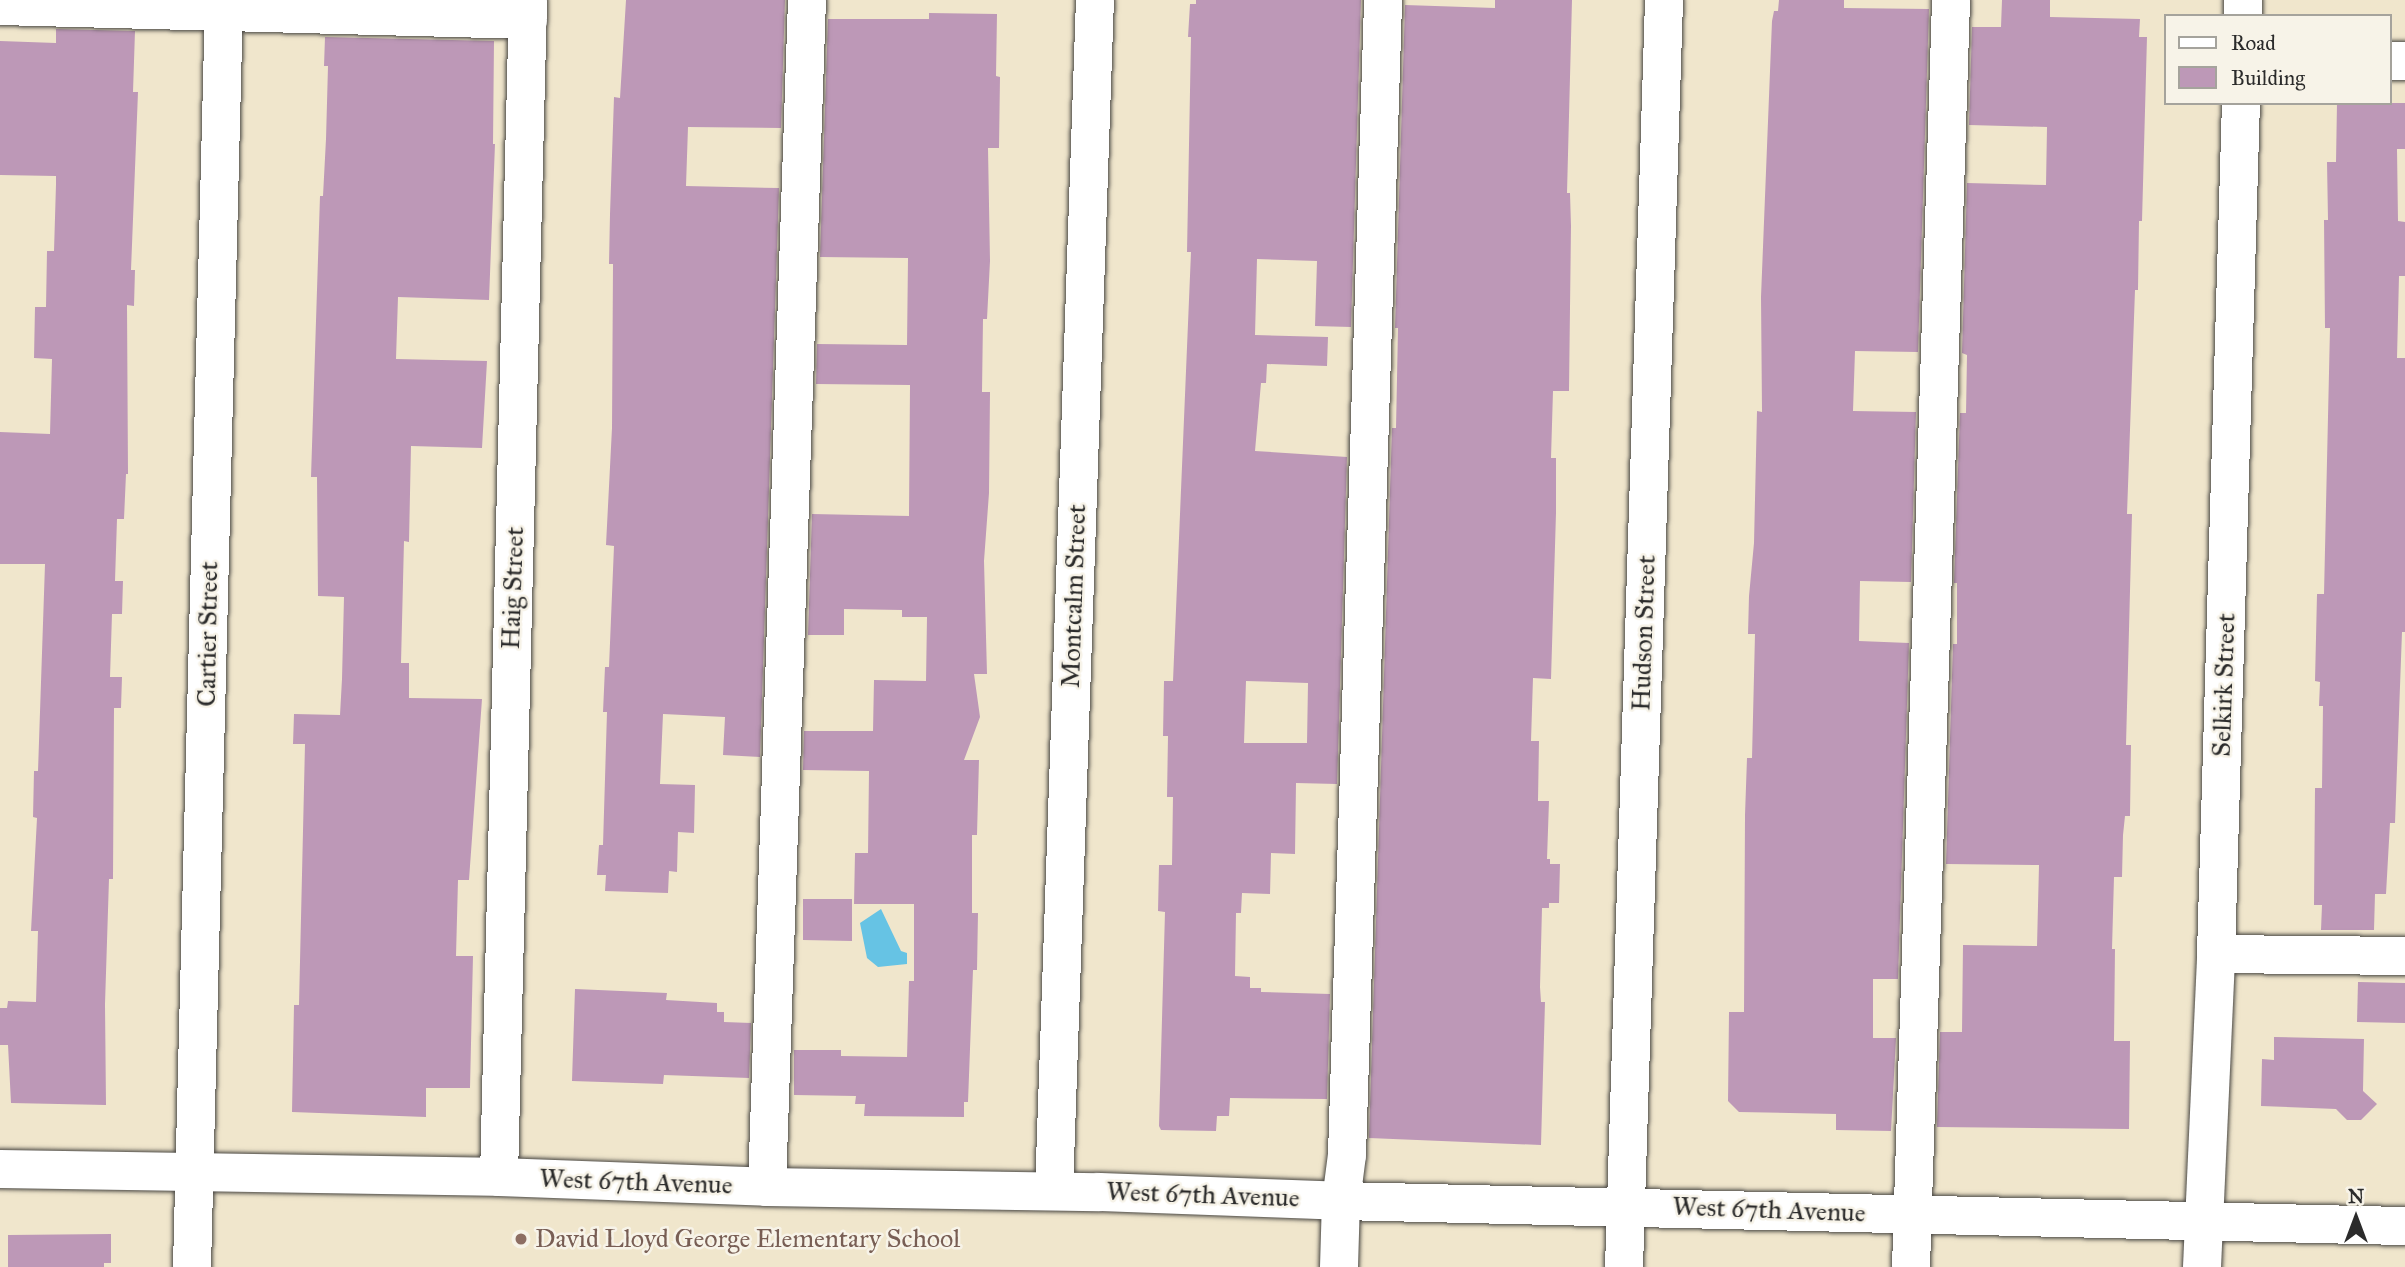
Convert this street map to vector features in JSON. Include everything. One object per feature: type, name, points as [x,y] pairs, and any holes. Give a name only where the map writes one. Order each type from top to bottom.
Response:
[{"type":"street","points":[[767,1187],[807,0]]},
{"type":"street","name":"Montcalm Street","points":[[1054,1191],[1096,0]]},
{"type":"street","points":[[1339,1267],[1341,1201],[1348,1141],[1383,0]]},
{"type":"street","name":"Hudson Street","points":[[1624,1267],[1664,0]]},
{"type":"street","points":[[1911,1267],[1951,0]]},
{"type":"street","points":[[0,6],[528,10]]},
{"type":"street","name":"Cartier Street","points":[[192,1267],[223,6]]},
{"type":"street","name":"Haig Street","points":[[499,1177],[528,10]]},
{"type":"street","name":"Selkirk Street","points":[[2202,1267],[2216,954],[2241,105]]},
{"type":"street","points":[[2216,954],[2405,956]]},
{"type":"street","name":"West 67th Avenue","points":[[0,1169],[499,1177],[767,1187],[1054,1191],[1341,1201],[1625,1205],[2405,1226]]},
{"type":"water","points":[[881,909],[901,951],[907,953],[907,964],[878,967],[867,958],[860,923]]},
{"type":"building","points":[[626,0],[785,0],[781,128],[688,127],[686,186],[779,188],[760,757],[723,755],[725,717],[663,714],[660,784],[695,785],[694,833],[678,832],[677,872],[669,871],[668,893],[605,891],[606,875],[597,875],[599,845],[603,845],[607,712],[603,712],[605,667],[609,667],[614,546],[606,545],[612,428],[613,264],[609,264],[610,214],[614,97],[620,98]]},
{"type":"building","points":[[1196,0],[1361,0],[1351,327],[1315,326],[1317,261],[1257,259],[1255,335],[1328,337],[1327,366],[1267,364],[1266,383],[1261,383],[1255,451],[1347,457],[1337,784],[1296,783],[1295,854],[1271,853],[1270,894],[1242,893],[1241,913],[1236,913],[1235,976],[1250,977],[1250,988],[1261,988],[1261,992],[1330,994],[1327,1099],[1230,1098],[1229,1116],[1217,1116],[1216,1131],[1161,1130],[1159,1126],[1165,912],[1158,911],[1159,865],[1172,865],[1173,797],[1167,797],[1168,736],[1163,736],[1164,681],[1173,681],[1191,252],[1187,252],[1191,37],[1188,37],[1190,4],[1196,4]],"holes":[[[1246,681],[1308,683],[1307,743],[1244,743]]]},
{"type":"building","points":[[1495,0],[1572,0],[1567,193],[1570,193],[1571,226],[1569,391],[1553,391],[1551,458],[1556,458],[1556,513],[1551,679],[1533,678],[1531,741],[1539,741],[1538,801],[1549,801],[1547,859],[1550,859],[1550,864],[1560,864],[1559,903],[1549,903],[1549,908],[1542,908],[1540,987],[1541,1002],[1545,1002],[1541,1145],[1369,1138],[1392,428],[1396,428],[1398,328],[1395,328],[1405,5],[1495,8]]},
{"type":"building","points":[[1779,0],[1844,0],[1844,8],[1929,9],[1918,352],[1855,351],[1853,411],[1916,412],[1911,582],[1860,581],[1859,641],[1909,643],[1898,979],[1873,979],[1873,1038],[1896,1038],[1891,1131],[1836,1130],[1836,1114],[1739,1112],[1728,1101],[1729,1012],[1744,1012],[1745,815],[1747,758],[1752,758],[1755,634],[1748,634],[1749,596],[1754,543],[1757,411],[1762,412],[1761,297],[1772,21],[1774,11],[1778,11]]},
{"type":"building","points":[[2002,0],[2050,0],[2050,17],[2140,19],[2139,37],[2147,37],[2142,221],[2139,221],[2138,290],[2135,290],[2127,514],[2132,514],[2126,745],[2131,745],[2130,816],[2125,816],[2122,877],[2114,877],[2112,949],[2115,949],[2114,1041],[2130,1041],[2129,1129],[1937,1127],[1940,1032],[1962,1032],[1963,945],[2037,946],[2039,865],[1946,864],[1953,644],[1957,644],[1957,583],[1954,583],[1960,413],[1966,413],[1967,355],[1962,353],[1967,183],[2046,185],[2047,127],[1969,125],[1972,27],[2001,27]]},
{"type":"building","points":[[929,13],[997,14],[999,148],[988,148],[990,261],[987,319],[983,319],[982,392],[990,392],[989,493],[984,561],[987,674],[974,674],[980,717],[964,760],[979,760],[977,835],[972,835],[972,913],[978,913],[977,970],[973,970],[968,1102],[964,1102],[964,1117],[864,1116],[865,1104],[855,1104],[856,1096],[794,1095],[794,1050],[841,1050],[841,1056],[907,1057],[909,981],[914,981],[914,904],[854,904],[855,853],[868,853],[869,771],[803,770],[804,731],[873,731],[874,680],[926,681],[927,617],[902,617],[902,610],[844,609],[844,635],[808,635],[812,514],[909,516],[910,385],[816,384],[817,344],[907,345],[908,258],[820,257],[828,19],[929,19]]},
{"type":"building","points":[[56,29],[135,31],[133,92],[138,92],[131,270],[135,270],[134,306],[127,305],[128,474],[124,519],[117,519],[115,581],[123,581],[122,614],[112,614],[110,677],[122,677],[121,708],[114,708],[113,879],[109,879],[105,1004],[106,1105],[11,1103],[8,1045],[0,1045],[0,1008],[7,1008],[8,1001],[36,1002],[38,931],[31,931],[37,818],[33,817],[34,771],[38,771],[45,564],[0,564],[0,432],[50,434],[52,359],[34,358],[35,307],[46,307],[47,251],[54,251],[56,176],[0,175],[0,41],[56,43]]},
{"type":"building","points":[[325,37],[494,41],[495,144],[489,300],[398,297],[396,359],[487,361],[482,448],[411,446],[409,542],[404,541],[401,663],[409,663],[409,698],[482,699],[469,880],[458,880],[456,956],[473,956],[470,1088],[426,1088],[426,1117],[292,1112],[294,1005],[299,1005],[305,744],[293,744],[294,714],[340,715],[342,679],[344,597],[318,596],[317,477],[311,477],[320,196],[323,196],[326,139],[328,66],[324,66]]},
{"type":"building","points":[[2405,103],[2405,149],[2397,149],[2398,221],[2405,222],[2405,276],[2399,276],[2397,358],[2405,358],[2405,632],[2402,632],[2395,823],[2390,823],[2386,894],[2375,894],[2374,930],[2321,930],[2322,905],[2314,905],[2315,788],[2322,788],[2323,706],[2319,706],[2320,682],[2315,681],[2317,594],[2324,594],[2330,328],[2325,328],[2324,220],[2328,220],[2327,162],[2336,162],[2337,105]]},
{"type":"building","points":[[803,899],[852,899],[852,941],[803,940]]},
{"type":"building","points":[[2358,982],[2405,983],[2405,1023],[2357,1022]]},
{"type":"building","points":[[575,989],[667,993],[666,1000],[717,1003],[717,1012],[724,1012],[724,1022],[751,1023],[749,1078],[664,1075],[663,1084],[572,1081]]},
{"type":"building","points":[[2274,1037],[2364,1039],[2363,1091],[2377,1104],[2361,1120],[2347,1120],[2336,1109],[2261,1106],[2262,1059],[2274,1060]]},
{"type":"building","points":[[111,1234],[111,1263],[104,1263],[104,1267],[8,1267],[8,1235]]},
{"type":"place","name":"David Lloyd George Elementary School","points":[[521,1239]]}]
